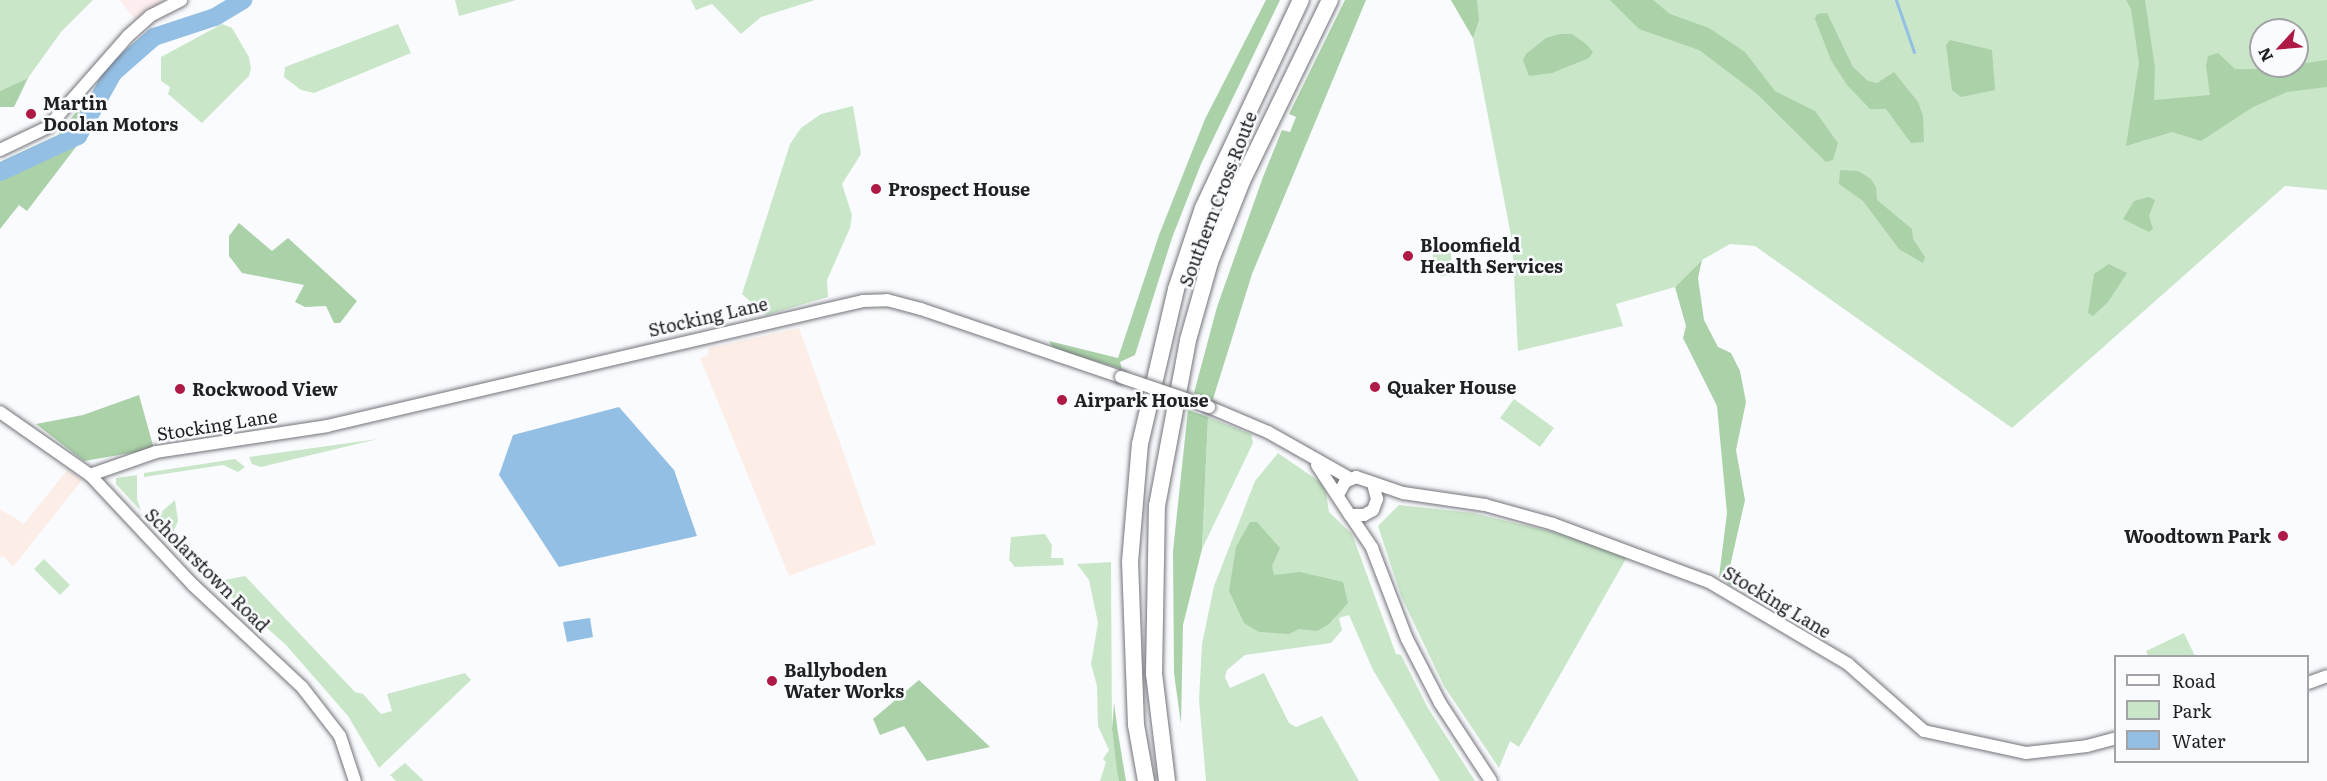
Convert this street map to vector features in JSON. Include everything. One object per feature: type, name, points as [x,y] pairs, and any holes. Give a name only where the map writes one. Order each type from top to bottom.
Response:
[{"type":"highway","name":"Southern Cross Route","points":[[1146,781],[1136,725],[1130,562],[1140,444],[1176,289],[1203,208],[1301,0]]},
{"type":"highway","name":"Southern Cross Route","points":[[1167,781],[1154,674],[1157,506],[1188,340],[1210,262],[1242,181],[1330,0]]},
{"type":"main road","points":[[0,150],[48,127],[128,36],[150,16],[181,0]]},
{"type":"main road","name":"Stocking Lane","points":[[90,475],[156,452],[327,426],[863,301],[887,300],[921,309],[1209,407],[1268,432],[1350,479],[1362,478],[1402,493],[1485,505],[1553,524],[1709,582],[1848,664],[1924,731],[2026,753],[2087,746],[2114,738]]},
{"type":"main road","name":"Scholarstown Road","points":[[0,412],[90,475],[193,585],[320,708],[346,748],[355,781]]},
{"type":"main road","name":"Stocking Lane","points":[[1315,461],[1339,493],[1341,506],[1350,515],[1372,548]]},
{"type":"main road","points":[[1339,493],[1350,479]]},
{"type":"main road","points":[[1373,484],[1377,491],[1372,509],[1372,548],[1407,639],[1440,703],[1491,781]]},
{"type":"main road","points":[[1350,515],[1372,509],[1402,493]]},
{"type":"main road","points":[[2309,682],[2327,676]]},
{"type":"shaded area","points":[[119,0],[166,0],[136,20]]},
{"type":"shaded area","points":[[799,328],[876,544],[789,576],[700,358],[708,355],[709,348]]},
{"type":"shaded area","points":[[68,469],[82,480],[13,567],[3,556],[0,558],[0,509],[24,524]]},
{"type":"green space","points":[[0,0],[93,0],[61,32],[28,78],[0,91]]},
{"type":"green space","points":[[455,0],[516,0],[459,16]]},
{"type":"green space","points":[[691,0],[815,0],[761,17],[741,34],[712,4],[696,10]]},
{"type":"green space","points":[[1266,0],[1280,0],[1201,164],[1172,238],[1135,355],[1120,362],[1122,369],[1054,349],[1049,341],[1118,358],[1159,235],[1205,119]]},
{"type":"green space","points":[[1345,0],[1366,0],[1252,274],[1213,399],[1194,393],[1217,307],[1263,177],[1282,130],[1290,132],[1296,117],[1289,114]]},
{"type":"green space","points":[[1451,0],[2327,0],[2327,190],[2285,186],[2012,428],[1755,246],[1730,244],[1702,260],[1675,287],[1616,304],[1623,326],[1518,351],[1512,241],[1473,38]]},
{"type":"green space","points":[[1451,0],[1477,0],[1479,20],[1473,38]]},
{"type":"green space","points":[[1610,0],[1653,0],[1670,14],[1709,28],[1745,52],[1775,91],[1815,111],[1838,143],[1833,160],[1826,162],[1756,93],[1699,50],[1639,29]]},
{"type":"green space","points":[[2126,0],[2145,0],[2155,68],[2154,100],[2210,95],[2206,66],[2208,56],[2218,53],[2235,69],[2249,69],[2249,78],[2309,78],[2309,63],[2327,60],[2327,87],[2287,92],[2253,107],[2201,141],[2172,132],[2126,146],[2139,63],[2131,9]]},
{"type":"green space","points":[[1827,13],[1853,67],[1868,81],[1877,83],[1894,72],[1918,102],[1923,116],[1924,142],[1911,143],[1886,109],[1870,109],[1847,85],[1831,60],[1815,19],[1817,14]]},
{"type":"green space","points":[[222,24],[232,28],[249,57],[251,69],[249,76],[202,123],[168,94],[170,87],[161,81],[161,57]]},
{"type":"green space","points":[[398,24],[411,53],[314,93],[301,90],[284,77],[285,67]]},
{"type":"green space","points":[[1560,34],[1572,34],[1593,52],[1589,58],[1552,73],[1529,76],[1523,60],[1526,54],[1546,38]]},
{"type":"green space","points":[[1950,40],[1992,50],[1995,90],[1961,97],[1952,90],[1946,45]]},
{"type":"green space","points":[[28,78],[14,107],[0,107],[0,91]]},
{"type":"green space","points":[[91,93],[103,102],[82,139],[27,211],[19,205],[0,229],[0,162],[58,135]]},
{"type":"green space","points":[[853,106],[861,154],[842,184],[852,215],[850,228],[827,280],[828,297],[766,315],[742,294],[790,144],[801,128],[821,114]]},
{"type":"green space","points":[[1840,170],[1858,171],[1871,179],[1876,187],[1877,200],[1912,229],[1913,239],[1925,257],[1923,263],[1899,249],[1863,201],[1839,184]]},
{"type":"green space","points":[[2149,197],[2155,200],[2149,216],[2153,229],[2149,232],[2123,219],[2134,201]]},
{"type":"green space","points":[[239,223],[272,251],[288,238],[357,301],[340,323],[334,323],[326,306],[305,307],[295,302],[304,285],[242,273],[229,256],[229,236]]},
{"type":"green space","points":[[1432,248],[1451,248],[1452,275],[1439,276],[1447,271],[1447,261],[1433,261]]},
{"type":"green space","points":[[1702,260],[1698,278],[1704,320],[1718,347],[1731,353],[1740,371],[1746,402],[1736,450],[1745,500],[1729,571],[1733,587],[1719,577],[1727,513],[1717,406],[1683,338],[1686,326],[1675,287]]},
{"type":"green space","points":[[2109,264],[2127,273],[2108,302],[2093,316],[2088,313],[2094,274]]},
{"type":"green space","points":[[139,395],[154,449],[84,461],[36,424],[83,415]]},
{"type":"green space","points":[[1514,399],[1554,428],[1540,447],[1500,418]]},
{"type":"green space","points":[[1188,410],[1208,417],[1202,549],[1183,625],[1181,724],[1174,673],[1173,551]]},
{"type":"green space","points":[[1208,417],[1251,434],[1253,443],[1202,549]]},
{"type":"green space","points":[[378,439],[261,467],[252,464],[249,457]]},
{"type":"green space","points":[[1278,453],[1320,482],[1326,492],[1329,512],[1352,534],[1396,654],[1401,655],[1428,708],[1475,781],[1440,781],[1373,670],[1349,615],[1339,618],[1342,630],[1331,643],[1245,655],[1227,670],[1225,677],[1230,688],[1264,673],[1289,723],[1296,727],[1322,716],[1359,781],[1206,781],[1199,699],[1202,644],[1214,586],[1255,481]]},
{"type":"green space","points":[[235,459],[245,467],[238,472],[223,465],[144,477],[144,473]]},
{"type":"green space","points":[[137,475],[137,499],[141,511],[116,484],[116,478]]},
{"type":"green space","points":[[175,500],[178,521],[171,537],[149,514],[153,510],[158,515]]},
{"type":"green space","points":[[1399,505],[1473,513],[1558,533],[1627,557],[1519,747],[1510,741],[1499,768],[1444,686],[1401,596],[1378,526]]},
{"type":"green space","points":[[1250,522],[1257,522],[1280,548],[1272,566],[1274,575],[1300,572],[1343,582],[1348,603],[1329,624],[1317,631],[1299,629],[1289,634],[1259,632],[1244,623],[1229,591],[1236,547]]},
{"type":"green space","points":[[1045,534],[1052,545],[1051,558],[1063,558],[1064,565],[1015,567],[1009,560],[1011,537]]},
{"type":"green space","points":[[44,559],[70,585],[60,595],[34,569]]},
{"type":"green space","points":[[1111,562],[1112,729],[1119,781],[1100,781],[1106,762],[1103,759],[1109,750],[1098,726],[1097,686],[1091,664],[1098,623],[1089,580],[1077,564]]},
{"type":"green space","points":[[245,576],[355,692],[363,694],[381,714],[392,711],[387,694],[465,673],[471,680],[379,768],[348,716],[286,645],[215,582]]},
{"type":"green space","points":[[2184,633],[2195,655],[2148,655],[2146,651]]},
{"type":"green space","points":[[919,680],[990,747],[927,761],[904,726],[880,735],[873,719]]},
{"type":"green space","points":[[1114,703],[1126,781],[1119,781],[1117,770],[1112,729]]},
{"type":"green space","points":[[405,763],[424,781],[396,781],[390,775]]},
{"type":"water","points":[[619,407],[674,470],[697,536],[559,567],[499,475],[513,435]]},
{"type":"water","points":[[590,618],[593,637],[567,642],[563,622]]},
{"type":"waterway","points":[[0,172],[78,136],[113,73],[154,37],[215,17],[243,0]]},
{"type":"waterway","points":[[1896,0],[1914,52]]},
{"type":"place","name":"Martin Doolan Motors","points":[[31,114]]},
{"type":"place","name":"Prospect House","points":[[876,189]]},
{"type":"place","name":"Bloomfield Health Services","points":[[1408,256]]},
{"type":"place","name":"Quaker House","points":[[1375,387]]},
{"type":"place","name":"Rockwood View","points":[[180,389]]},
{"type":"place","name":"Airpark House","points":[[1062,400]]},
{"type":"place","name":"Woodtown Park","points":[[2283,536]]},
{"type":"place","name":"Ballyboden Water Works","points":[[772,681]]}]
